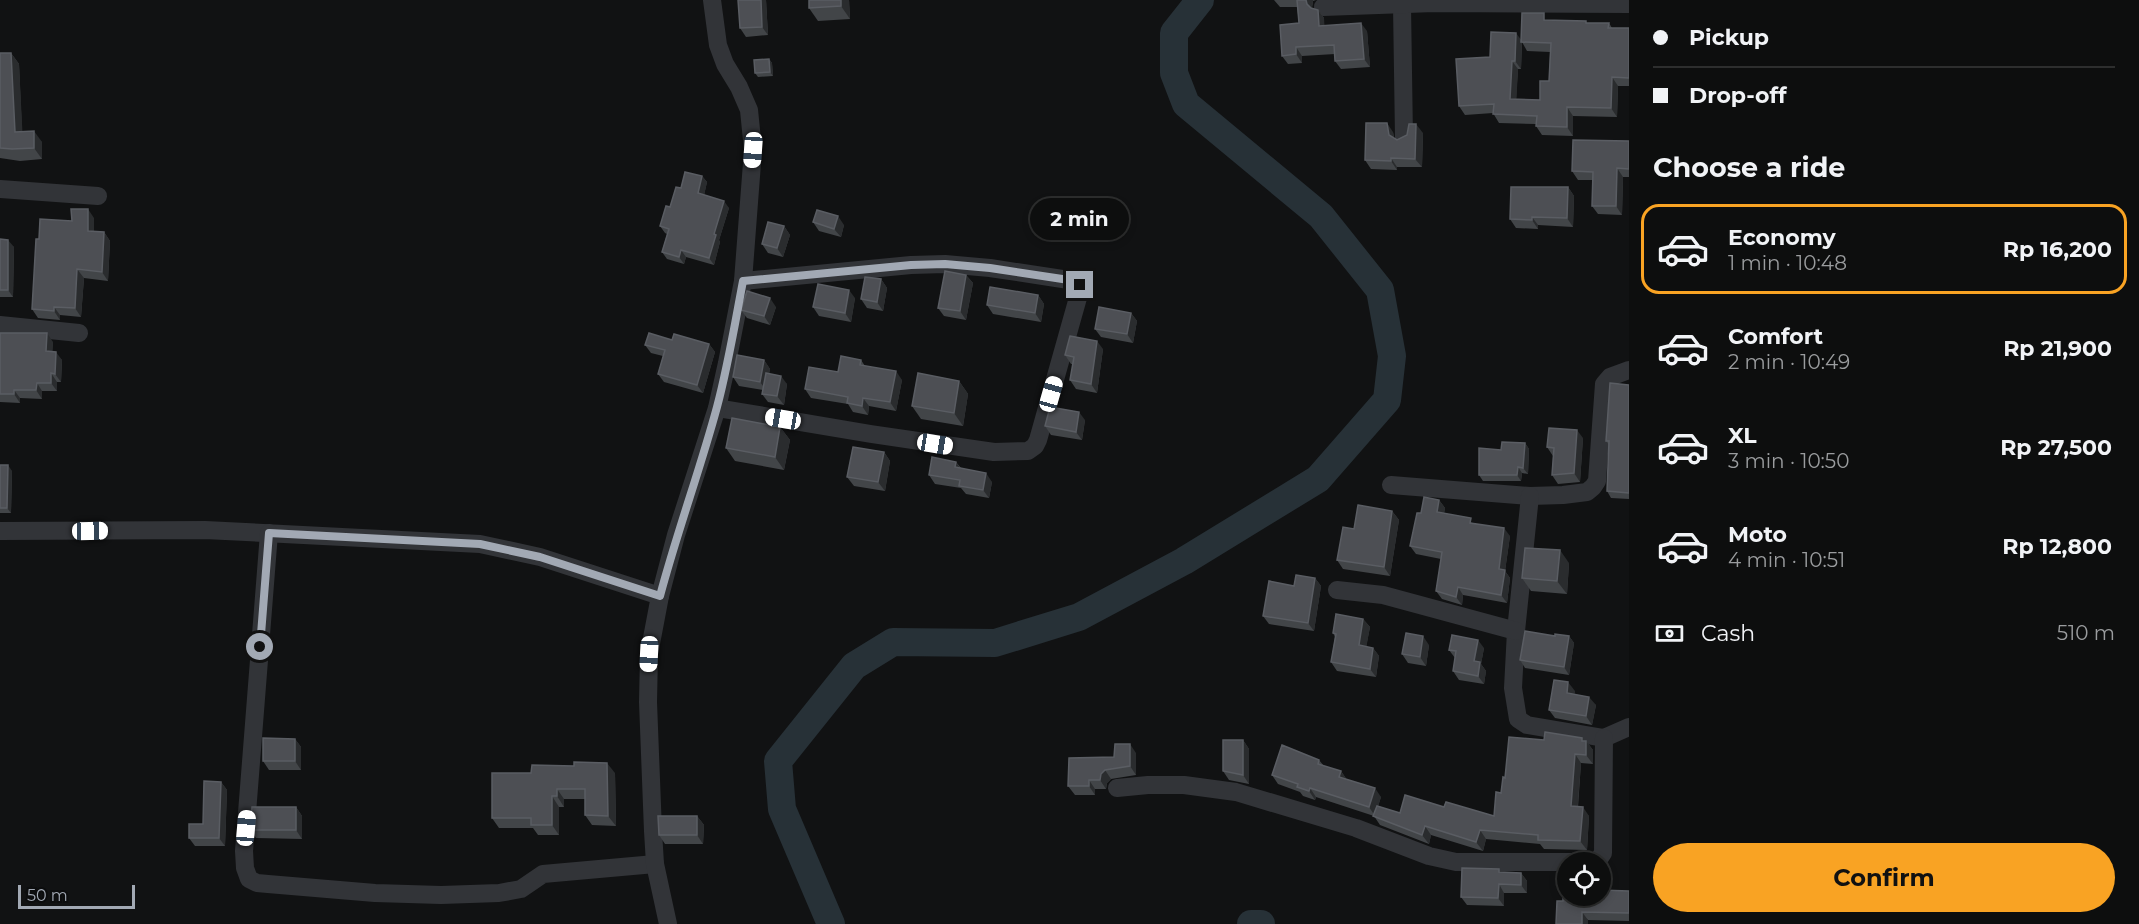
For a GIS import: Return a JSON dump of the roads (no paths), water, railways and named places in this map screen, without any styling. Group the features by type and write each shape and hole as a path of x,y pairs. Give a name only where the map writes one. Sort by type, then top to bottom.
{"street":[{"path":"668,924 655,864 650,775 649,654 660,596 676,535 717,408 728,363 743,281 753,150 752,128 743,96 725,64 718,45 712,0"},
{"path":"1323,7 1402,5 1434,1 1629,4"},
{"path":"1402,5 1404,138"},
{"path":"0,189 98,196"},
{"path":"717,408 978,450 994,452 1028,450 1034,447 1038,440 1081,289 1077,283 1069,280 945,264 911,265 743,281"},
{"path":"0,325 79,333"},
{"path":"1391,485 1530,496 1587,492 1597,481 1604,384 1610,377 1629,370"},
{"path":"1530,496 1516,631 1513,688 1518,719 1527,725 1604,738 1629,726"},
{"path":"0,531 205,530 480,544 540,557 660,596"},
{"path":"269,533 244,851 245,868 249,879 256,883 375,893 482,894 516,891 540,875 558,871 655,864"},
{"path":"1337,590 1383,595 1516,631"},
{"path":"1117,788 1184,785 1236,792 1356,828 1429,856 1456,862 1593,862 1603,854 1604,738"}],"waterway":[{"path":"831,924 782,809 778,761 854,666 893,642 995,643 1079,617 1184,561 1318,479 1387,400 1392,356 1380,290 1321,216 1186,104 1174,73 1174,33 1200,0"},
{"path":"1251,924 1261,924"}]}
